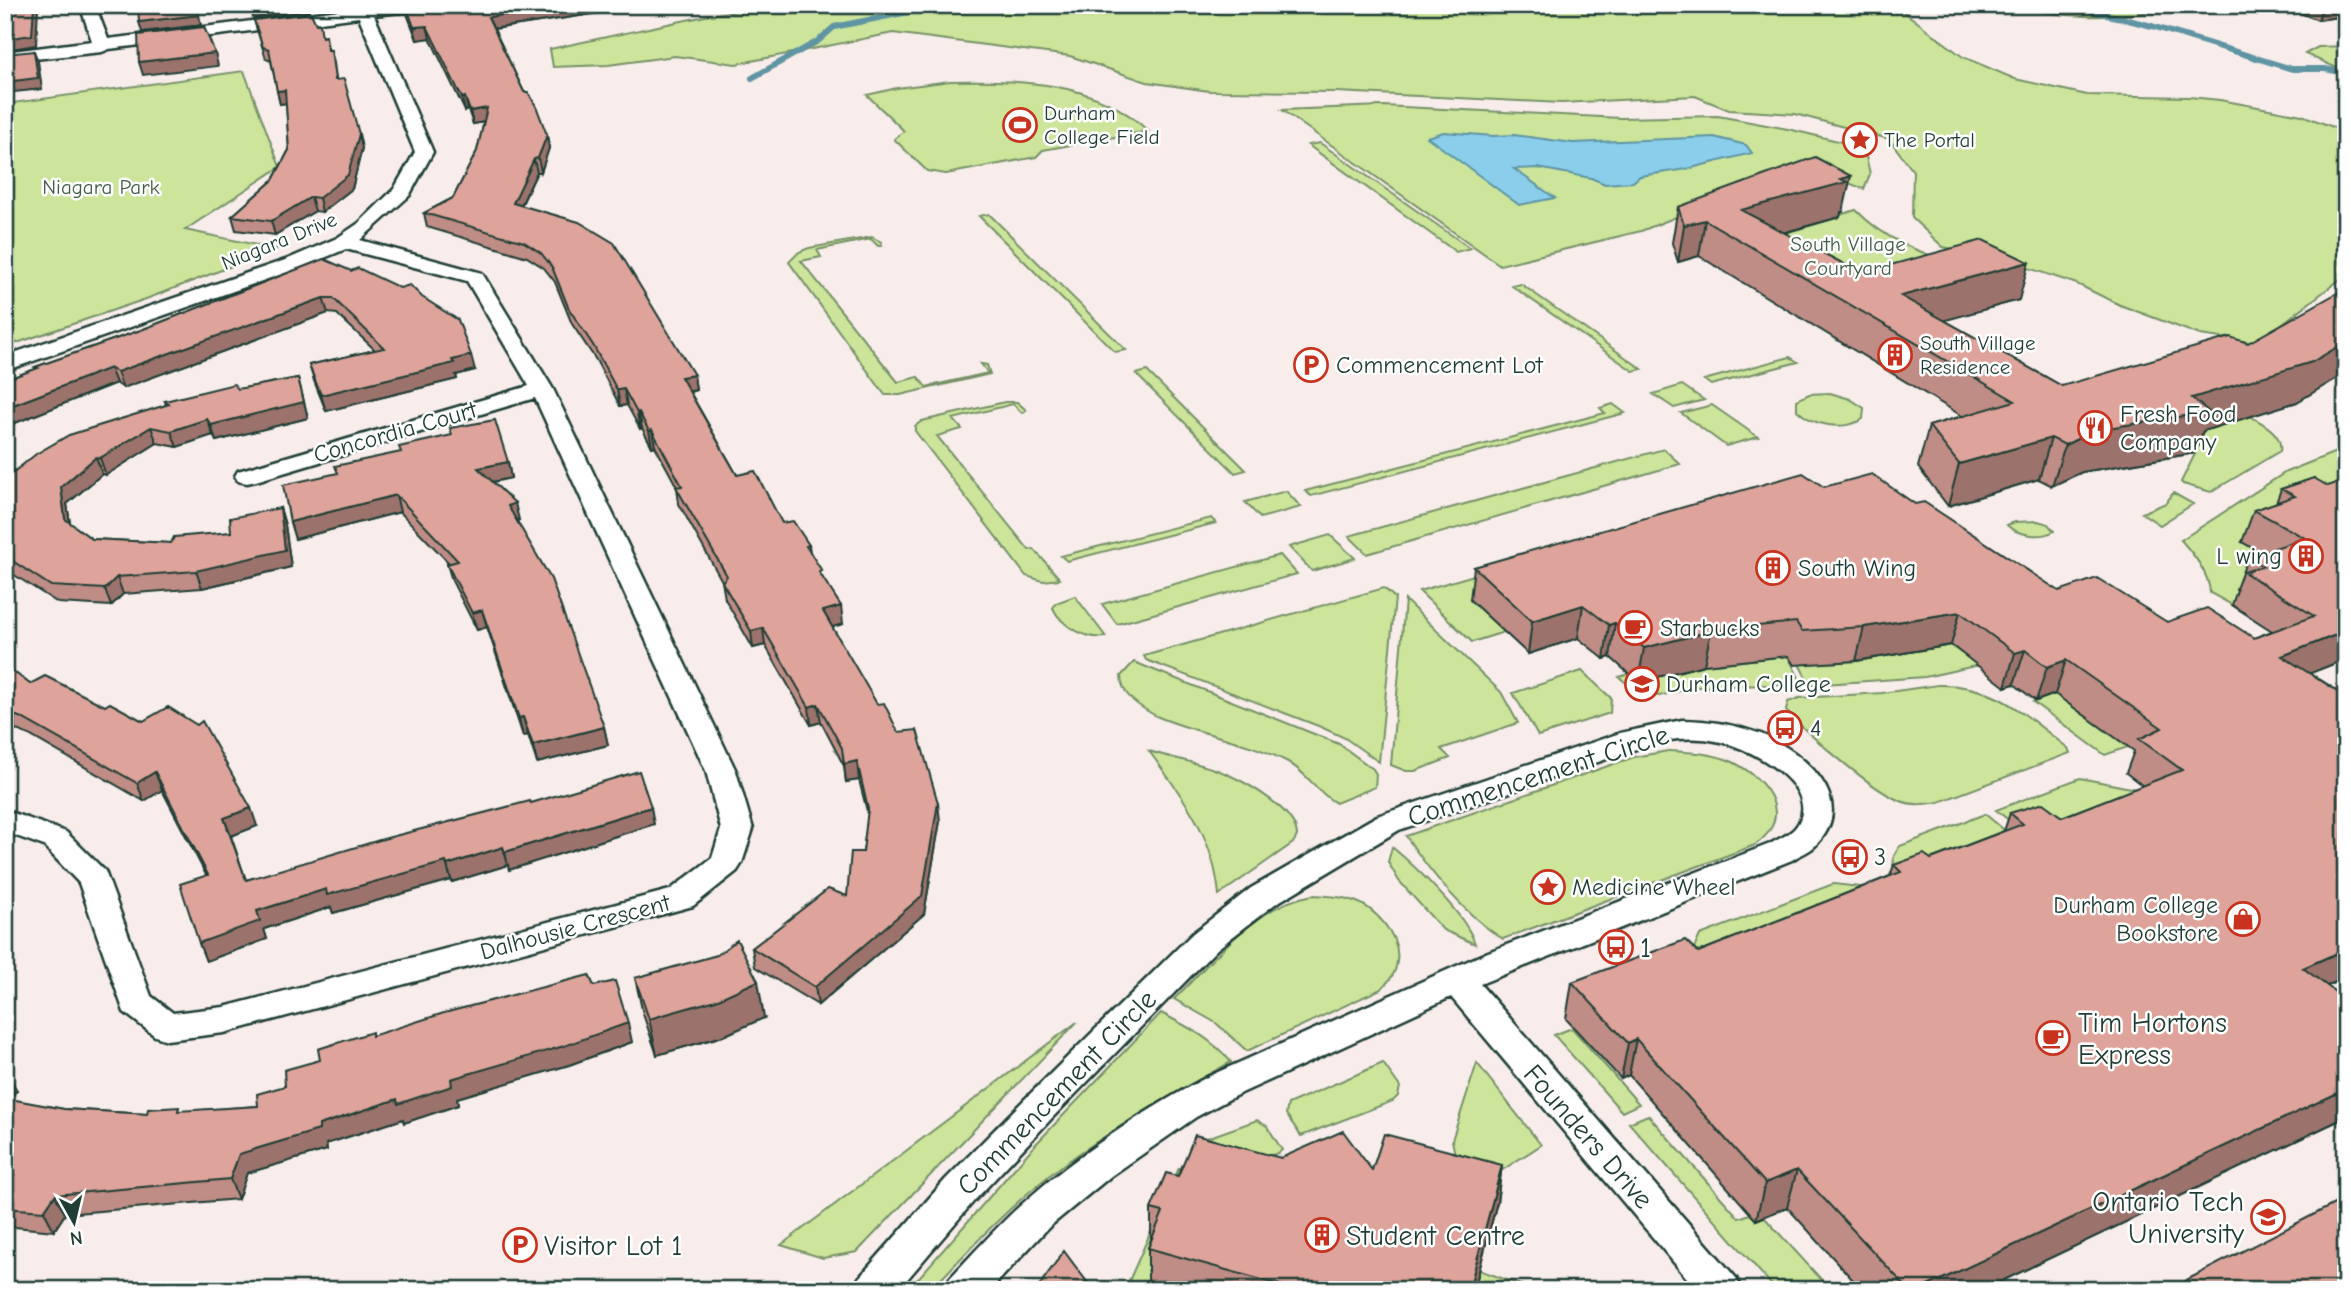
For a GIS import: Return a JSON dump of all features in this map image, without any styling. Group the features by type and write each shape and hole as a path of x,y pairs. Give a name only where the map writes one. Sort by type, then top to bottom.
{"street":[{"path":"80,5 89,8 102,47"},
{"path":"5,57 102,47 363,9 419,5"},
{"name":"Niagara Drive","path":"5,365 295,263 344,242 366,227 402,192 424,152 363,9"},
{"name":"Dalhousie Crescent","path":"5,820 55,839 94,879 136,1003 167,1027 224,1020 681,898 726,863 737,829 721,771 542,389 475,277 344,242"},
{"name":"Concordia Court","path":"247,476 542,389"},
{"name":"Commencement Circle","path":"873,1290 960,1189 1205,942 1263,896 1388,823 1659,731 1689,729 1748,740 1773,752 1798,771 1814,790 1819,810 1814,827 1803,839 1781,852 1500,961 1247,1073 1183,1107 1098,1166 1035,1216 964,1290"},
{"name":"Founders Drive","path":"1457,981 1722,1290"}],"green space":[{"path":"772,5 1895,5 1963,57 2015,79 2087,95 2220,100 2302,115 2346,132 2346,278 2343,277 2257,343 2200,335 2120,305 2077,284 1992,256 1943,247 1912,218 1913,171 1889,139 1795,114 1729,110 1695,96 1562,103 1337,92 1209,91 1147,82 1070,56 893,33 736,64 675,56 608,65 553,67 550,49 710,15"},
{"path":"2002,5 2155,5 2168,9 2125,15 2084,16"},
{"path":"2346,46 2346,72 2305,54 2318,47"},
{"name":"Niagara Park","path":"244,71 280,167 185,230 276,249 146,299 5,347 5,104"},
{"name":"Durham College Field","path":"950,81 1003,81 1055,86 1105,102 1127,114 1148,131 1043,150 1036,157 946,174 927,171 894,139 904,131 867,95"},
{"path":"1383,106 1621,118 1718,116 1842,142 1866,157 1870,174 1864,189 1833,177 1782,175 1641,231 1500,265 1282,110"},
{"path":"1320,143 1470,248 1456,252 1308,145"},
{"name":"South Village Courtyard","path":"1856,210 1878,229 1903,244 1957,264 1842,298 1748,243"},
{"path":"989,214 1126,350 1115,352 979,216"},
{"path":"872,237 881,242 882,246 878,246 871,239 817,250 821,257 801,261 898,382 918,377 926,387 988,373 981,364 987,365 990,374 900,395 885,395 789,262 799,252 809,248"},
{"path":"1521,284 1642,369 1633,371 1512,286"},
{"path":"1790,357 1798,362 1711,385 1704,380"},
{"path":"1147,371 1246,470 1235,473 1136,374"},
{"path":"1682,385 1704,400 1674,408 1653,394"},
{"path":"1830,393 1850,399 1864,408 1863,419 1846,425 1828,425 1811,420 1797,410 1797,400 1809,394"},
{"path":"1005,402 1017,402 1026,410 1022,413 1013,404 953,419 962,429 937,436 1029,550 1034,549 1060,579 1043,581 1026,576 915,431 915,426 922,421"},
{"path":"1613,404 1625,413 1311,496 1305,491 1605,413 1600,408"},
{"path":"1712,405 1758,437 1726,446 1681,413"},
{"path":"2250,416 2275,434 2280,451 2211,492 2181,482 2195,454 2178,439"},
{"path":"2346,448 2346,508 2242,542 2292,570 2237,589 2250,599 2232,605 2210,593 2204,571 2181,540 2286,472"},
{"path":"1664,449 1680,464 1367,554 1349,536"},
{"path":"1765,490 1471,600 1504,632 1472,642 1419,591"},
{"path":"1286,491 1301,507 1260,518 1245,502"},
{"path":"2173,493 2193,504 2160,525 2142,513 2166,503"},
{"path":"1211,518 1216,523 1067,561 1061,556"},
{"path":"2038,521 2048,524 2054,531 2043,535 2029,535 2007,525 2015,522"},
{"path":"1330,535 1355,558 1312,571 1289,547"},
{"path":"1280,555 1297,574 1117,624 1102,604"},
{"path":"1384,588 1395,598 1379,762 1345,738 1321,727 1146,660 1144,656"},
{"path":"1075,596 1106,637 1083,634 1068,626 1057,615 1053,608 1056,603"},
{"path":"1405,600 1501,692 1518,723 1441,749 1450,758 1415,771 1406,771 1391,765"},
{"path":"1951,645 1961,653 1993,662 1925,677 1810,685 1799,664 1856,661"},
{"path":"1788,656 1802,684 1695,687 1659,696 1637,692 1619,677 1629,674 1639,682 1704,665"},
{"path":"1134,662 1339,744 1373,769 1376,774 1375,787 1336,803 1323,794 1300,770 1286,761 1156,716 1138,705 1124,689 1121,676"},
{"path":"1582,671 1611,698 1610,713 1538,736 1513,693"},
{"path":"1938,685 1977,690 2009,704 2068,748 2070,753 1939,802 1910,804 1889,795 1858,774 1786,711 1788,702 1799,698 1882,693"},
{"path":"2055,694 2128,747 2105,755 2033,702"},
{"path":"1149,751 1218,770 1259,791 1289,817 1297,836 1293,843 1219,895 1216,873 1195,818"},
{"path":"1668,751 1725,759 1757,778 1772,799 1775,811 1767,834 1755,845 1503,939 1476,919 1450,892 1406,836 1634,757"},
{"path":"2080,778 2151,792 2049,852 1996,810"},
{"path":"1985,814 2019,842 1893,872 1894,855 1900,846"},
{"path":"1392,847 1451,906 1475,944 1443,930 1399,881 1388,862"},
{"path":"1833,884 1870,888 1689,960 1700,935"},
{"path":"1313,895 1360,903 1384,923 1395,942 1397,961 1394,973 1381,989 1247,1051 1216,1023 1174,999 1220,951 1254,922 1272,910"},
{"path":"1161,1013 1190,1028 1231,1062 1145,1111 1063,1165 1011,1209 931,1290 908,1290 1034,1146"},
{"path":"1077,1022 857,1252 823,1258 781,1245"},
{"path":"1572,1028 1639,1104 1622,1112 1554,1035"},
{"path":"1383,1063 1400,1087 1398,1096 1393,1101 1301,1136 1286,1114 1288,1104"},
{"path":"1477,1063 1541,1145 1501,1171 1455,1155 1452,1140"},
{"path":"1648,1115 1739,1218 1750,1214 1756,1220 1764,1217 1831,1290 1776,1290 1629,1123"},
{"path":"1257,1120 1267,1126 1282,1150 1275,1154 1257,1154 1207,1138"},
{"path":"1179,1168 1195,1172 1148,1285 1164,1290 1125,1290"},
{"path":"1479,1270 1535,1290 1474,1290"}],"water":[{"path":"1444,132 1514,135 1573,143 1714,137 1746,145 1752,153 1687,169 1640,176 1633,182 1605,184 1591,178 1538,168 1514,169 1555,198 1519,205 1427,137"}],"building":[{"path":"5,5 34,5 32,35 5,39"},
{"path":"138,5 195,5 199,15 139,22"},
{"path":"250,5 274,5 251,8"},
{"path":"406,5 569,5 488,17 524,92 528,92 536,106 547,135 538,158 534,159 513,203 579,222 614,243 694,375 681,377 737,475 755,471 782,523 793,521 809,545 806,546 822,571 819,572 841,606 823,611 877,704 884,703 898,732 917,730 938,803 922,896 815,987 752,948 828,889 847,896 851,852 863,852 868,809 857,761 844,764 842,748 818,704 809,707 763,628 751,631 722,582 727,576 676,487 682,486 652,430 649,431 624,389 617,390 593,345 569,309 552,267 541,253 524,242 424,213 453,198 477,151 487,108 470,111 427,26 414,27"},
{"path":"311,13 316,24 320,24 322,37 326,36 335,80 344,79 359,134 348,175 319,198 311,197 271,221 232,216 273,180 289,150 285,90 277,91 269,49 263,47 254,20"},
{"path":"204,27 215,53 139,62 138,35"},
{"path":"34,51 38,78 5,82 5,54"},
{"path":"1815,157 1851,176 1841,179 1847,182 1741,210 1861,273 1983,240 2029,262 1901,296 2062,386 2230,337 2248,343 2339,292 2346,295 2346,342 2312,362 2192,398 2209,412 2095,430 2065,445 2051,438 1959,464 1929,426 2015,401 1705,220 1684,225 1678,207"},
{"path":"324,259 351,271 358,268 400,288 410,285 422,297 458,320 471,355 452,360 454,363 321,395 309,365 384,348 333,298 323,298 117,372 110,368 5,408 5,380"},
{"path":"298,378 304,402 211,425 207,419 171,431 151,427 100,458 96,457 61,487 65,519 92,539 171,543 174,537 231,532 230,518 280,508 285,550 196,571 117,577 105,589 51,586 5,556 5,479 36,454 69,435 169,404 165,401 234,384 238,389"},
{"path":"495,420 508,462 478,468 515,503 508,506 551,579 604,727 533,745 523,717 519,718 482,610 472,613 447,564 458,561 396,495 290,522 283,485 338,473 335,466 401,452 399,447 452,435 450,428"},
{"path":"1803,473 1824,487 1872,474 1915,504 1924,502 2059,591 2097,578 2167,622 2207,608 2254,638 2314,616 2244,572 2263,566 2248,557 2305,538 2254,510 2295,496 2281,489 2314,478 2328,486 2346,480 2346,631 2282,656 2346,694 2346,949 2303,968 2346,1000 2346,1089 1919,1290 1909,1290 1797,1170 1765,1183 1636,1039 1628,1043 1572,982 1685,940 1698,952 1901,872 1894,865 1924,854 1931,859 2023,824 2010,813 2043,803 2062,817 2182,770 2139,739 2162,728 2066,660 2047,667 2025,650 2015,653 1960,612 1864,627 1802,631 1796,622 1711,631 1644,648 1615,623 1609,625 1583,605 1532,621 1474,567"},
{"path":"5,666 30,684 45,676 105,706 110,703 143,721 168,707 197,725 202,721 251,808 224,818 246,880 383,839 530,801 531,803 639,771 651,807 505,852 503,847 447,865 446,862 327,895 326,889 257,911 260,921 199,943 180,884 208,875 155,772 137,783 22,718 5,712"},
{"path":"737,940 758,981 716,1000 649,1019 635,978 717,955"},
{"path":"589,975 594,986 615,981 628,1023 564,1046 451,1079 452,1086 398,1104 397,1099 319,1125 319,1130 239,1154 230,1179 55,1195 44,1211 5,1208 5,1189 14,1176 5,1175 5,1098 64,1109 147,1114 148,1109 179,1107 178,1111 258,1106 257,1094 285,1086 284,1070 320,1060 318,1049 372,1032 372,1036 444,1013"},
{"name":"Student Centre","path":"1343,1131 1372,1170 1384,1134 1502,1165 1469,1290 1286,1290 1287,1287 1148,1248 1163,1212 1151,1209 1166,1173 1178,1176 1195,1135 1281,1158"},
{"path":"2346,1198 2346,1290 2167,1290"},
{"path":"1064,1251 1093,1290 1036,1290"}],"waterway":[{"path":"752,78 818,41 834,27 943,5"},
{"path":"2069,5 2152,26 2292,69 2325,69 2346,73"}],"place":[{"name":"Durham College Field","path":"1020,125"},
{"name":"The Portal","path":"1860,140"},
{"name":"South Village Residence","path":"1895,355"},
{"name":"Commencement Lot","path":"1311,365"},
{"name":"Fresh Food Company","path":"2095,428"},
{"name":"L wing","path":"2306,556"},
{"name":"South Wing","path":"1773,568"},
{"name":"Starbucks","path":"1635,628"},
{"name":"Durham College","path":"1642,684"},
{"name":"4","path":"1785,728"},
{"name":"3","path":"1850,857"},
{"name":"Medicine Wheel","path":"1548,887"},
{"name":"Durham College Bookstore","path":"2243,919"},
{"name":"1","path":"1616,947"},
{"name":"Tim Hortons Express","path":"2053,1038"},
{"name":"Ontario Tech University","path":"2268,1217"},
{"name":"Student Centre","path":"1322,1235"},
{"name":"Visitor Lot 1","path":"520,1245"}]}
